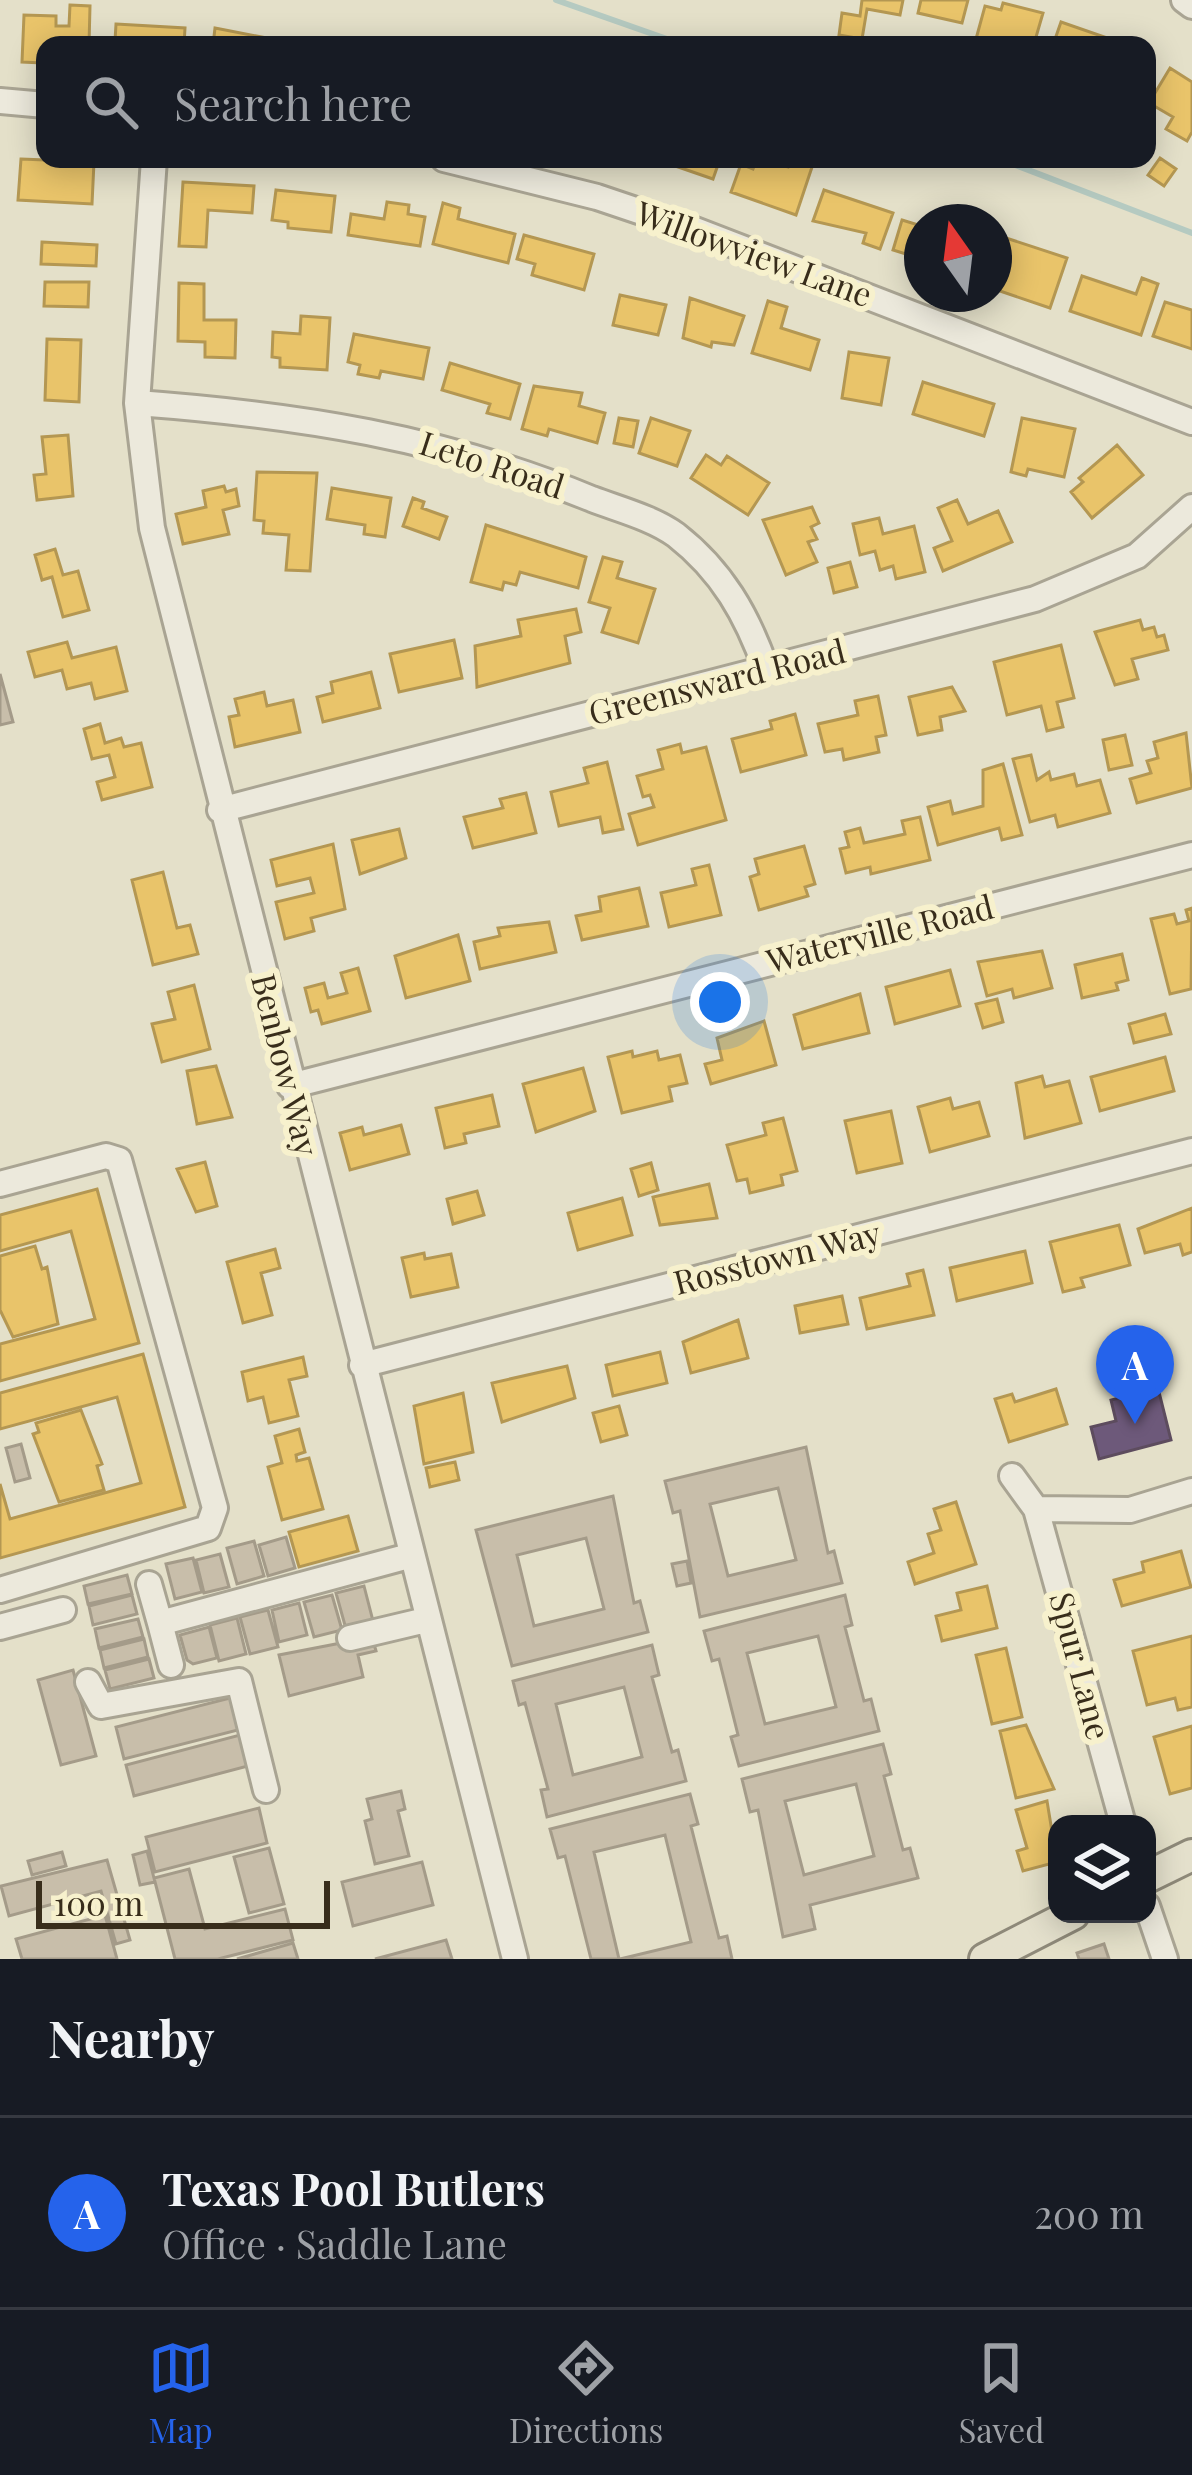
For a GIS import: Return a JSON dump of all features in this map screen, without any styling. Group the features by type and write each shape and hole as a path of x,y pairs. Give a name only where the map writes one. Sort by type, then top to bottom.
{"main road":[{"path":"1156,1872 1192,1855"},
{"path":"995,1957 1057,1923"}],"street":[{"path":"1184,0 1192,6"},
{"path":"0,101 36,105"},
{"name":"Benbow Way","path":"153,168 137,403 152,528 514,1959"},
{"name":"Willowview Lane","path":"480,168 577,192 695,230 1192,422"},
{"name":"Leto Road","path":"137,403 262,412 405,436 543,478 671,531 735,596 766,669"},
{"name":"Greensward Road","path":"220,810 1084,583 1136,556 1192,507"},
{"name":"Waterville Road","path":"290,1086 1192,855"},
{"name":"Rosstown Way","path":"362,1365 1192,1151"},
{"path":"0,1184 106,1156 119,1160 215,1508 208,1528 0,1590"},
{"path":"1012,1476 1036,1509 1130,1510 1192,1491"},
{"name":"Spur Lane","path":"1036,1509 1121,1815"},
{"path":"160,1623 410,1556"},
{"path":"149,1584 171,1665"},
{"path":"0,1627 63,1610"},
{"path":"350,1639 426,1619"},
{"path":"88,1682 101,1706 238,1681 266,1790"},
{"path":"1153,1923 1165,1959"}],"building: Homes":[{"path":"862,0 903,0 900,15 867,9 862,36 839,35 842,13 860,16"},
{"path":"921,0 968,0 962,23 918,13"},
{"path":"1003,3 1043,13 1036,36 977,36 985,6 1001,10"},
{"path":"70,5 90,6 89,36 36,36 36,63 22,62 24,15 56,16 56,26 69,26"},
{"path":"1061,22 1102,36 1056,36"},
{"path":"116,24 185,28 185,36 115,36"},
{"path":"215,28 256,36 214,36"},
{"path":"1170,68 1192,82 1192,132 1187,141 1166,129 1173,117 1156,107 1156,91"},
{"path":"1160,158 1176,169 1164,186 1148,175"},
{"path":"21,159 36,160 36,168 94,168 92,204 18,200"},
{"path":"681,168 717,168 713,179"},
{"path":"740,168 812,168 796,215 731,192"},
{"path":"183,182 254,186 252,213 208,210 206,247 179,246"},
{"path":"276,190 335,196 331,232 288,228 288,222 272,220"},
{"path":"824,190 893,213 880,249 863,243 866,233 813,221"},
{"path":"387,202 409,205 408,214 425,217 420,246 348,235 351,214 384,219"},
{"path":"443,203 460,208 458,219 515,234 508,263 433,244"},
{"path":"902,220 904,221 904,253 893,250"},
{"path":"524,235 594,254 584,290 532,275 535,264 517,259"},
{"path":"1012,240 1067,258 1050,308 1012,295"},
{"path":"42,242 97,245 96,266 41,264"},
{"path":"1082,276 1136,294 1142,278 1158,284 1141,335 1070,311"},
{"path":"45,282 89,282 88,307 44,306"},
{"path":"179,283 204,284 204,320 236,320 235,358 205,357 205,342 178,341"},
{"path":"620,295 666,305 658,335 613,325"},
{"path":"690,298 744,316 734,345 712,342 711,347 683,338"},
{"path":"768,301 787,307 781,328 819,340 810,370 752,353"},
{"path":"1165,302 1192,310 1192,349 1153,336"},
{"path":"301,316 330,318 327,370 280,367 280,358 272,357 273,332 300,334"},
{"path":"354,334 429,348 423,379 381,371 379,378 358,374 360,365 348,362"},
{"path":"47,339 81,340 79,402 45,400"},
{"path":"849,352 889,358 881,405 842,398"},
{"path":"450,363 520,384 510,419 487,413 490,404 442,390"},
{"path":"923,382 994,404 984,436 913,414"},
{"path":"534,386 582,393 579,406 605,413 597,443 549,429 547,436 522,429"},
{"path":"619,418 638,421 633,447 614,443"},
{"path":"651,418 690,431 677,466 639,453"},
{"path":"1022,418 1075,429 1064,477 1028,469 1026,476 1011,472"},
{"path":"68,435 73,496 37,500 34,475 46,474 42,437"},
{"path":"1117,445 1143,475 1092,518 1071,492 1083,482 1079,478"},
{"path":"706,455 721,465 727,456 769,483 748,515 691,478"},
{"path":"257,472 317,473 310,571 286,570 289,535 263,533 264,521 254,520"},
{"path":"224,486 226,492 236,489 239,506 223,510 229,534 183,544 176,514 206,507 203,491"},
{"path":"332,488 391,498 385,537 364,534 365,525 327,519"},
{"path":"413,498 424,502 422,508 447,517 439,539 403,526"},
{"path":"957,500 968,524 998,511 1012,542 943,571 934,548 952,541 938,508"},
{"path":"812,507 819,523 811,527 817,539 808,542 817,562 786,575 763,520"},
{"path":"879,518 883,534 914,526 925,572 896,579 893,566 880,570 875,551 860,555 853,524"},
{"path":"486,525 586,557 578,588 520,572 516,585 504,582 502,590 471,582"},
{"path":"55,549 63,575 78,571 89,610 63,617 52,577 42,580 35,555"},
{"path":"603,557 622,562 617,578 655,589 638,643 602,632 610,608 589,602"},
{"path":"850,562 857,587 834,593 828,568"},
{"path":"576,609 581,632 565,636 570,663 477,687 475,646 521,636 518,620"},
{"path":"1140,620 1143,630 1154,627 1157,637 1164,635 1168,650 1132,659 1138,679 1115,685 1095,632"},
{"path":"454,640 462,678 399,692 390,654"},
{"path":"67,642 72,658 116,647 127,691 95,699 91,683 67,689 62,670 35,677 28,652"},
{"path":"1061,645 1074,698 1057,702 1063,727 1047,731 1041,706 1007,715 994,662"},
{"path":"371,672 380,708 323,722 317,697 333,693 331,682"},
{"path":"952,687 965,711 940,717 942,730 918,735 909,697"},
{"path":"264,692 267,706 293,700 300,732 235,747 229,717 239,715 235,699"},
{"path":"878,696 886,735 876,737 879,752 844,760 842,749 825,752 818,724 858,715 855,701"},
{"path":"795,714 806,755 741,772 732,739 772,729 770,721"},
{"path":"100,724 105,743 121,738 124,747 141,743 152,787 102,800 97,782 115,777 109,755 92,759 84,729"},
{"path":"1186,733 1192,788 1137,803 1130,779 1151,773 1147,761 1158,758 1154,742"},
{"path":"1125,735 1132,765 1109,770 1103,740"},
{"path":"680,744 682,753 706,747 726,820 638,845 629,814 654,807 650,795 643,797 637,776 663,769 658,750"},
{"path":"1031,755 1037,780 1049,772 1051,780 1074,774 1077,786 1100,780 1110,813 1058,827 1055,815 1030,822 1013,759"},
{"path":"607,762 623,829 603,833 600,817 559,826 551,792 588,783 584,768"},
{"path":"1003,764 1022,835 1002,840 999,828 938,845 928,807 950,801 953,814 983,806 983,770"},
{"path":"526,793 536,833 473,848 464,817 503,808 500,799"},
{"path":"920,817 930,860 871,874 870,867 846,873 840,849 849,847 845,832 860,828 864,843 905,834 902,821"},
{"path":"399,829 406,858 360,874 352,840"},
{"path":"333,844 345,909 311,918 314,931 285,939 276,902 314,893 310,878 277,886 271,860"},
{"path":"804,846 815,884 805,887 808,896 759,910 750,877 759,874 755,859"},
{"path":"709,865 721,915 669,927 661,893 696,885 692,869"},
{"path":"163,872 177,928 190,925 198,954 153,965 132,880"},
{"path":"639,888 648,926 582,940 576,916 601,911 599,897"},
{"path":"1192,908 1191,989 1170,994 1151,919 1174,914 1177,924 1189,921 1186,910"},
{"path":"549,922 556,952 480,969 474,942 500,936 498,928"},
{"path":"458,935 470,981 406,998 395,956"},
{"path":"1042,951 1052,988 1014,998 1012,989 987,996 978,962"},
{"path":"1122,954 1128,980 1116,983 1118,990 1082,998 1075,965"},
{"path":"358,968 370,1011 322,1024 318,1010 311,1012 305,988 324,983 328,998 347,993 341,973"},
{"path":"950,970 960,1006 895,1024 886,987"},
{"path":"194,985 210,1049 162,1062 152,1024 175,1019 168,992"},
{"path":"860,994 869,1033 803,1049 794,1015"},
{"path":"997,999 1003,1022 983,1028 976,1004"},
{"path":"1165,1014 1171,1034 1134,1043 1129,1024"},
{"path":"764,1021 776,1065 711,1084 705,1064 722,1060 717,1038"},
{"path":"632,1051 633,1057 657,1051 659,1060 680,1055 687,1083 669,1087 672,1101 622,1113 608,1057"},
{"path":"1165,1057 1174,1091 1100,1111 1091,1077"},
{"path":"216,1066 232,1117 197,1124 187,1071"},
{"path":"583,1068 595,1111 536,1132 523,1084"},
{"path":"1042,1076 1045,1087 1069,1081 1081,1123 1025,1138 1016,1083"},
{"path":"492,1095 499,1126 464,1134 466,1143 445,1148 436,1108"},
{"path":"950,1098 953,1109 979,1102 989,1136 930,1152 918,1107"},
{"path":"891,1111 902,1163 857,1173 845,1121"},
{"path":"783,1118 797,1171 781,1175 783,1185 750,1193 747,1179 737,1181 727,1145 766,1135 763,1123"},
{"path":"401,1125 409,1154 350,1170 340,1133 362,1127 364,1135"},
{"path":"205,1162 217,1206 196,1212 177,1169"},
{"path":"651,1163 658,1190 639,1196 631,1169"},
{"path":"709,1184 717,1218 660,1225 653,1197"},
{"path":"97,1189 139,1343 0,1381 0,1344 95,1319 71,1231 0,1251 0,1215"},
{"path":"477,1191 484,1215 453,1224 447,1199"},
{"path":"622,1198 632,1235 578,1250 568,1213"},
{"path":"1192,1208 1192,1252 1183,1255 1180,1244 1145,1253 1138,1229"},
{"path":"1119,1225 1130,1265 1081,1278 1084,1287 1063,1292 1050,1242"},
{"path":"35,1246 42,1269 47,1267 58,1324 13,1337 0,1310 0,1256"},
{"path":"275,1249 280,1268 261,1273 272,1315 243,1323 227,1262"},
{"path":"1025,1251 1032,1283 957,1301 950,1268"},
{"path":"424,1253 425,1259 451,1254 458,1287 411,1297 402,1258"},
{"path":"923,1270 934,1315 867,1329 860,1298 910,1286 907,1274"},
{"path":"842,1296 848,1324 800,1333 795,1306"},
{"path":"738,1320 748,1358 691,1373 683,1342"},
{"path":"660,1352 667,1383 613,1396 606,1365"},
{"path":"143,1354 185,1507 0,1558 0,1484 10,1519 141,1483 117,1397 0,1429 0,1393"},
{"path":"303,1357 307,1376 289,1380 298,1416 269,1423 263,1397 248,1401 242,1372"},
{"path":"567,1366 575,1398 502,1422 492,1383"},
{"path":"1056,1389 1067,1424 1009,1442 995,1399 1012,1394 1015,1402"},
{"path":"463,1393 473,1452 424,1464 414,1406"},
{"path":"619,1406 627,1435 601,1442 593,1413"},
{"path":"81,1410 102,1464 97,1466 104,1490 59,1502 33,1434 39,1432 36,1423"},
{"path":"299,1429 305,1452 296,1455 297,1461 309,1458 323,1509 282,1520 268,1467 282,1463 275,1436"},
{"path":"455,1462 459,1480 430,1487 426,1468"},
{"path":"956,1502 976,1564 915,1584 908,1562 934,1553 928,1534 941,1530 934,1509"},
{"path":"348,1516 358,1551 299,1567 289,1532"},
{"path":"1181,1551 1191,1587 1122,1606 1114,1580 1144,1572 1142,1562"},
{"path":"987,1586 997,1628 942,1641 936,1616 961,1610 957,1593"},
{"path":"1192,1636 1192,1707 1178,1710 1175,1698 1147,1705 1133,1651"},
{"path":"1006,1648 1022,1717 992,1724 976,1655"},
{"path":"1026,1725 1054,1789 1016,1798 1000,1731"},
{"path":"1192,1726 1192,1788 1170,1794 1154,1737"},
{"path":"1047,1801 1048,1864 1023,1871 1017,1851 1027,1848 1016,1810"}],"building: Offices":[{"path":"1158,1388 1171,1440 1099,1459 1091,1427 1116,1421 1111,1400"}],"building: Other":[{"path":"0,674 13,722 0,725"},
{"path":"21,1444 30,1478 15,1482 6,1448"},
{"path":"806,1447 828,1553 834,1551 842,1583 700,1617 680,1511 673,1513 665,1481","holes":["778,1488 796,1560 728,1576 710,1504"]},
{"path":"613,1496 634,1603 640,1601 648,1632 512,1666 476,1530","holes":["586,1538 604,1609 534,1626 517,1555"]},
{"path":"286,1537 295,1568 268,1576 259,1545"},
{"path":"254,1541 264,1576 237,1584 227,1548"},
{"path":"220,1554 229,1587 204,1593 196,1560"},
{"path":"193,1558 202,1592 175,1599 166,1564"},
{"path":"687,1561 691,1583 677,1586 672,1564"},
{"path":"127,1575 132,1594 88,1604 84,1586"},
{"path":"364,1586 373,1621 346,1629 336,1593"},
{"path":"132,1595 137,1614 93,1625 89,1606"},
{"path":"332,1595 342,1630 314,1637 304,1602"},
{"path":"845,1595 852,1625 845,1627 864,1701 871,1699 879,1731 739,1766 731,1737 738,1735 719,1659 712,1661 704,1631","holes":["818,1636 836,1707 765,1724 747,1653"]},
{"path":"299,1603 307,1635 279,1642 272,1610"},
{"path":"268,1610 278,1647 250,1654 240,1617"},
{"path":"237,1618 246,1654 219,1661 210,1625"},
{"path":"138,1619 143,1637 99,1648 95,1629"},
{"path":"209,1627 217,1658 193,1664 187,1660 180,1635"},
{"path":"372,1637 376,1651 358,1655 363,1677 289,1696 279,1655"},
{"path":"144,1639 148,1657 104,1668 100,1650"},
{"path":"652,1645 659,1675 652,1677 672,1752 678,1750 686,1781 547,1817 541,1790 548,1789 525,1703 519,1705 513,1681","holes":["624,1687 642,1757 573,1775 556,1704"]},
{"path":"149,1659 154,1678 110,1689 105,1670"},
{"path":"73,1670 96,1756 61,1765 38,1680"},
{"path":"230,1698 238,1730 124,1759 116,1727"},
{"path":"240,1735 248,1766 134,1796 126,1765"},
{"path":"883,1744 891,1774 884,1776 903,1850 910,1848 918,1878 810,1905 815,1929 783,1937 758,1810 750,1812 742,1779","holes":["856,1784 874,1856 804,1875 785,1801"]},
{"path":"401,1791 405,1809 398,1811 409,1856 375,1864 365,1821 372,1819 367,1799"},
{"path":"690,1794 698,1824 691,1826 719,1938 727,1936 732,1959 620,1959 691,1942 665,1835 594,1852 619,1959 591,1959 565,1856 558,1858 550,1829"},
{"path":"259,1808 267,1843 155,1872 146,1837"},
{"path":"269,1848 284,1904 249,1913 234,1857"},
{"path":"147,1851 155,1882 140,1885 133,1855"},
{"path":"62,1852 66,1866 32,1875 28,1861"},
{"path":"107,1860 130,1940 116,1944 101,1891 9,1916 1,1886"},
{"path":"422,1862 433,1905 353,1926 342,1882"},
{"path":"189,1869 205,1929 285,1909 293,1940 218,1959 175,1959 154,1878"},
{"path":"105,1915 117,1959 22,1959 16,1939"},
{"path":"446,1940 452,1959 375,1959"},
{"path":"293,1943 298,1959 237,1959"},
{"path":"1104,1944 1109,1959 1079,1959 1077,1953"}],"waterway":[{"path":"556,0 658,36"},
{"path":"1023,168 1192,233"}],"place":[{"name":"Texas Pool Butlers","path":"1135,1424"}]}
